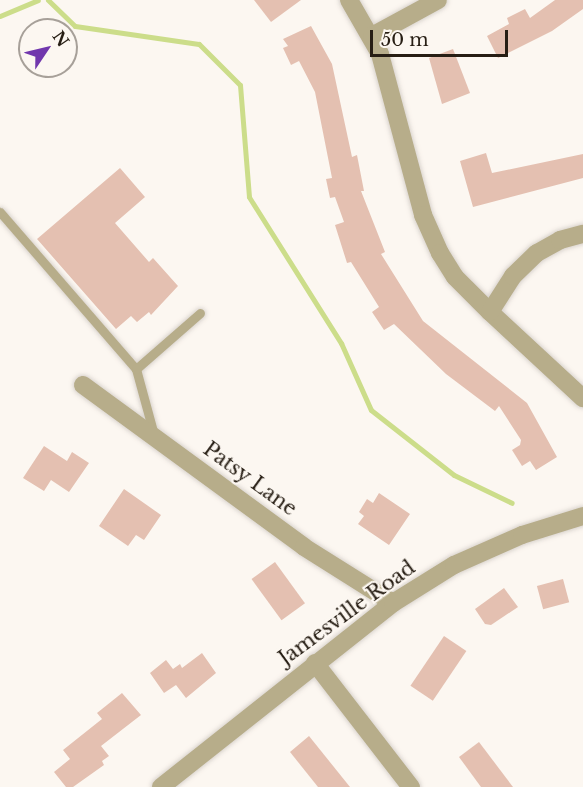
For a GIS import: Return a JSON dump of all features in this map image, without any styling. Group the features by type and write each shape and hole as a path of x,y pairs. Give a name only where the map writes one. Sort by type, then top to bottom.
{"street":[{"path":"349,0 372,36 423,215 440,253 455,277 583,398"},
{"path":"372,36 438,0"},
{"path":"490,312 513,276 537,253 560,240 583,234"},
{"name":"Patsy Lane","path":"83,385 321,558 393,603"},
{"name":"Jamesville Road","path":"161,787 393,603 454,565 522,535 583,516"},
{"path":"315,663 411,787"}],"lane":[{"path":"0,212 136,369 154,437"},
{"path":"136,369 200,313"}],"building":[{"path":"254,0 301,0 271,22"},
{"path":"555,0 583,0 583,9 552,31 498,58 487,36 509,24 507,18 525,9 530,18"},
{"path":"311,26 332,64 352,157 357,155 364,191 361,191 385,252 381,254 423,321 527,403 557,457 536,470 530,461 522,466 512,450 520,445 521,440 499,406 495,411 446,374 394,324 384,330 372,312 379,307 351,262 347,263 335,225 344,222 335,197 330,198 326,179 332,178 315,92 299,61 291,65 283,48 288,46 283,39"},
{"path":"453,49 470,93 442,104 429,58"},
{"path":"486,153 492,173 583,154 583,178 473,207 460,161"},
{"path":"120,168 145,197 115,223 149,262 153,258 178,286 151,315 149,312 137,322 131,316 116,329 37,239"},
{"path":"44,446 67,461 72,452 89,463 69,492 51,480 44,491 23,478"},
{"path":"124,489 161,515 144,540 136,535 128,546 99,526"},
{"path":"379,493 410,514 389,545 358,524 364,516 359,512 367,499 373,503"},
{"path":"275,562 305,603 282,620 252,579"},
{"path":"563,579 569,602 543,609 537,586"},
{"path":"504,588 518,607 491,625 485,624 475,609"},
{"path":"444,636 466,651 433,701 410,686"},
{"path":"202,653 216,673 186,698 176,685 164,693 150,673 166,660 173,669 180,664 182,668"},
{"path":"122,693 141,715 101,746 109,756 102,761 104,765 73,787 66,787 54,772 70,759 63,750 102,719 97,713"},
{"path":"309,736 350,787 318,787 290,752"},
{"path":"479,742 513,787 481,787 459,757"}],"waterway":[{"path":"0,16 38,0"},
{"path":"48,0 75,26 199,44 240,85 249,197 341,343 371,410 454,475 512,503"}]}
